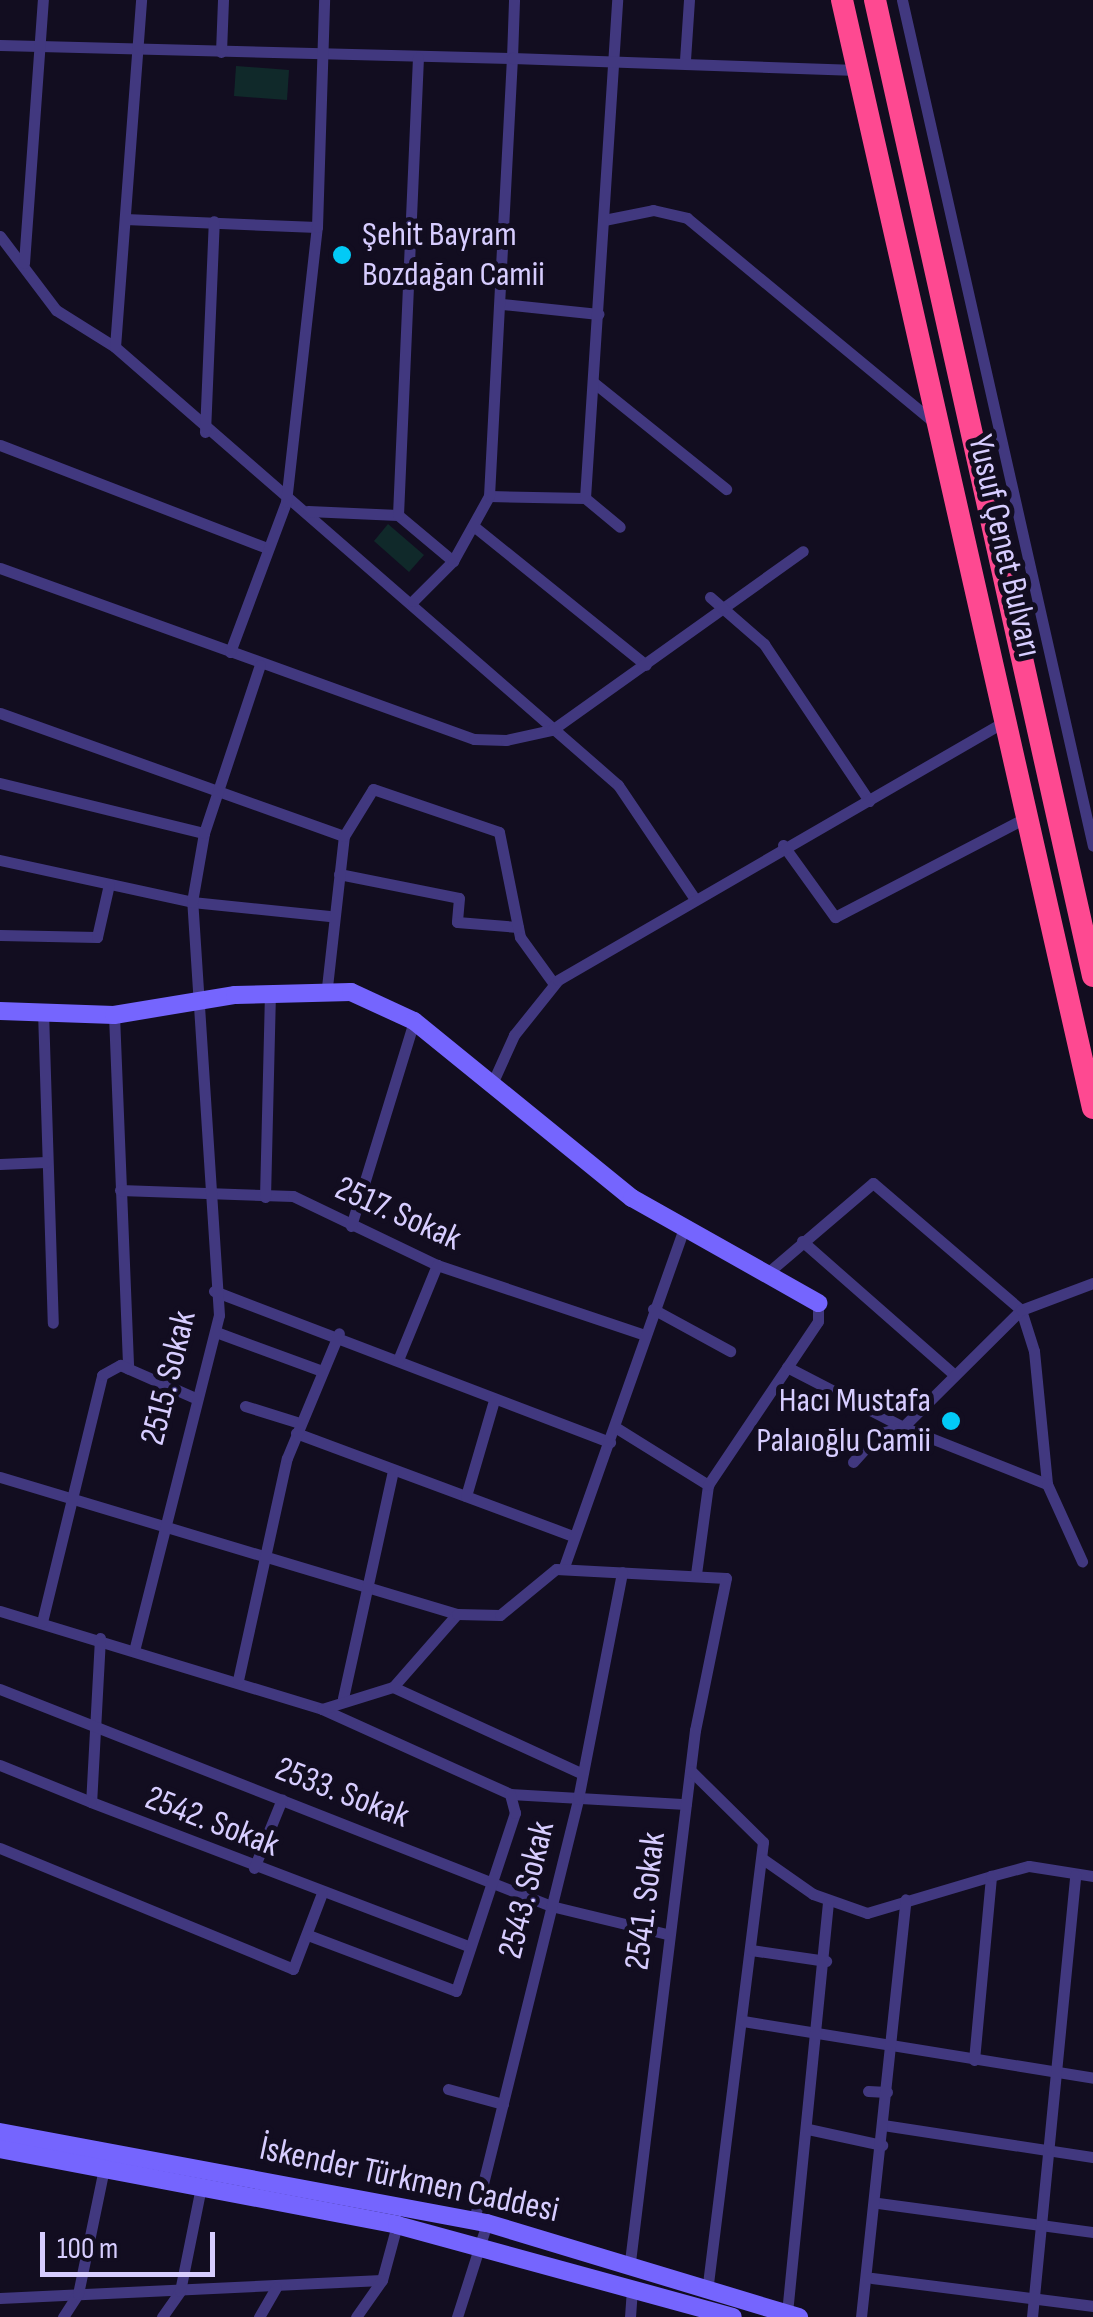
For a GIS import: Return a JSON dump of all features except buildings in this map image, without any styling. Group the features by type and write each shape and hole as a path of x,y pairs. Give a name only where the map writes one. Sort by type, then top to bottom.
{"highway":[{"name":"Yusuf Çenet Bulvarı","path":"842,0 1093,1108"},
{"name":"Yusuf Çenet Bulvarı","path":"876,0 1093,976"}],"main road":[{"path":"0,1011 114,1015 193,1000 327,987 414,1021 632,1198 771,1270 818,1302"},
{"name":"İskender Türkmen Caddesi","path":"0,2132 399,2216 482,2245 633,2283 727,2316"},
{"name":"İskender Türkmen Caddesi","path":"0,2150 200,2187 399,2216 481,2222 708,2285 793,2315"}],"street":[{"path":"24,263 43,0"},
{"path":"115,348 140,0"},
{"path":"221,52 223,0"},
{"path":"230,652 286,502 317,227 324,0"},
{"path":"413,601 453,561 476,528 489,496 502,304 514,0"},
{"path":"585,498 617,0"},
{"path":"685,60 688,0"},
{"path":"902,0 1093,846"},
{"path":"0,45 136,53 685,60 857,70"},
{"path":"398,515 418,57"},
{"path":"604,220 653,210 687,218 942,429"},
{"path":"125,219 317,227"},
{"path":"205,432 214,221"},
{"path":"0,236 56,310 115,348 286,502 308,512 413,601 640,810 695,899"},
{"path":"502,304 598,314"},
{"path":"593,382 726,489"},
{"path":"0,445 267,548"},
{"path":"489,496 585,498 620,528"},
{"path":"308,512 398,515 453,561"},
{"path":"476,528 646,666"},
{"path":"0,568 260,665 474,739 552,730 804,552"},
{"path":"710,597 764,644 869,801"},
{"name":"2515. Sokak","path":"136,1647 193,1398 216,1332 193,1000 192,902 204,833 223,789 260,665"},
{"path":"0,713 223,789 344,836"},
{"path":"491,1086 514,1035 554,984 783,844 869,801 1008,720"},
{"path":"0,783 204,833"},
{"path":"327,987 329,916 344,836 373,789 500,832 518,927 554,984"},
{"path":"783,844 835,918 1029,816"},
{"path":"0,860 192,902 329,916"},
{"path":"339,874 459,898 457,922 518,927"},
{"path":"0,935 97,936 109,884"},
{"path":"265,1196 270,992"},
{"path":"43,1012 52,1324"},
{"path":"114,1015 128,1369"},
{"path":"351,1226 414,1021"},
{"path":"0,1164 46,1162"},
{"path":"771,1270 873,1183 1021,1310 1034,1351 1046,1484 1082,1560"},
{"name":"2517. Sokak","path":"120,1190 292,1196 437,1265 645,1335"},
{"path":"564,1567 570,1535 610,1442 685,1225"},
{"path":"802,1241 951,1372"},
{"path":"398,1360 437,1265"},
{"path":"853,1462 878,1434 903,1427 951,1372 1021,1310 1093,1283"},
{"path":"214,1291 339,1333 494,1400 610,1442"},
{"path":"0,1477 263,1554 368,1580 457,1614 500,1615 564,1567 696,1574 708,1485 822,1314 818,1302"},
{"path":"653,1309 730,1351"},
{"path":"216,1332 322,1371"},
{"path":"238,1680 263,1554 298,1428 339,1333"},
{"path":"787,1367 903,1427 1046,1484"},
{"path":"42,1622 68,1495 102,1375 128,1369 193,1398"},
{"path":"466,1496 494,1400"},
{"path":"244,1406 394,1471 570,1535"},
{"path":"615,1427 708,1485"},
{"path":"343,1698 394,1471"},
{"name":"2543. Sokak","path":"457,2317 482,2245 481,2222 503,2104 578,1799 622,1572"},
{"name":"2541. Sokak","path":"630,2262 667,1934 726,1578 696,1574"},
{"path":"0,1611 136,1647 322,1709 510,1794 686,1804"},
{"path":"322,1709 343,1698 393,1687 457,1614"},
{"name":"2542. Sokak","path":"100,1638 90,1724 91,1802 254,1868 469,1946"},
{"path":"393,1687 581,1773"},
{"name":"2533. Sokak","path":"0,1689 550,1906 667,1934"},
{"path":"0,1765 91,1802"},
{"path":"691,1771 753,1828 763,1859 708,2285"},
{"path":"308,1935 456,1991 489,1880 515,1813 510,1794"},
{"path":"254,1868 282,1799"},
{"path":"0,1848 293,1969 322,1893"},
{"path":"763,1859 828,1901 866,1913 991,1876 1008,1867 1093,1876"},
{"path":"1032,2317 1075,1875"},
{"path":"974,2060 991,1876"},
{"path":"861,2317 872,2278 889,2050 906,1899"},
{"path":"793,2315 826,1961 828,1901"},
{"path":"751,1950 826,1961"},
{"path":"743,2021 889,2050 1093,2078"},
{"path":"448,2089 503,2104"},
{"path":"868,2091 887,2092"},
{"path":"884,2125 1093,2156"},
{"path":"808,2129 882,2145"},
{"path":"63,2317 78,2294 104,2168"},
{"path":"162,2317 180,2291 200,2187"},
{"path":"878,2203 1042,2222 1093,2232"},
{"path":"356,2317 382,2280 399,2216"},
{"path":"872,2278 1093,2306"},
{"path":"0,2298 382,2280"},
{"path":"630,2317 633,2283"},
{"path":"259,2317 276,2287"}],"green space":[{"path":"236,66 289,70 287,100 234,96"},
{"path":"388,524 424,555 409,572 374,541"}],"place":[{"name":"Şehit Bayram Bozdağan Camii","path":"342,255"},
{"name":"Hacı Mustafa Palaıoğlu Camii","path":"951,1421"}]}
